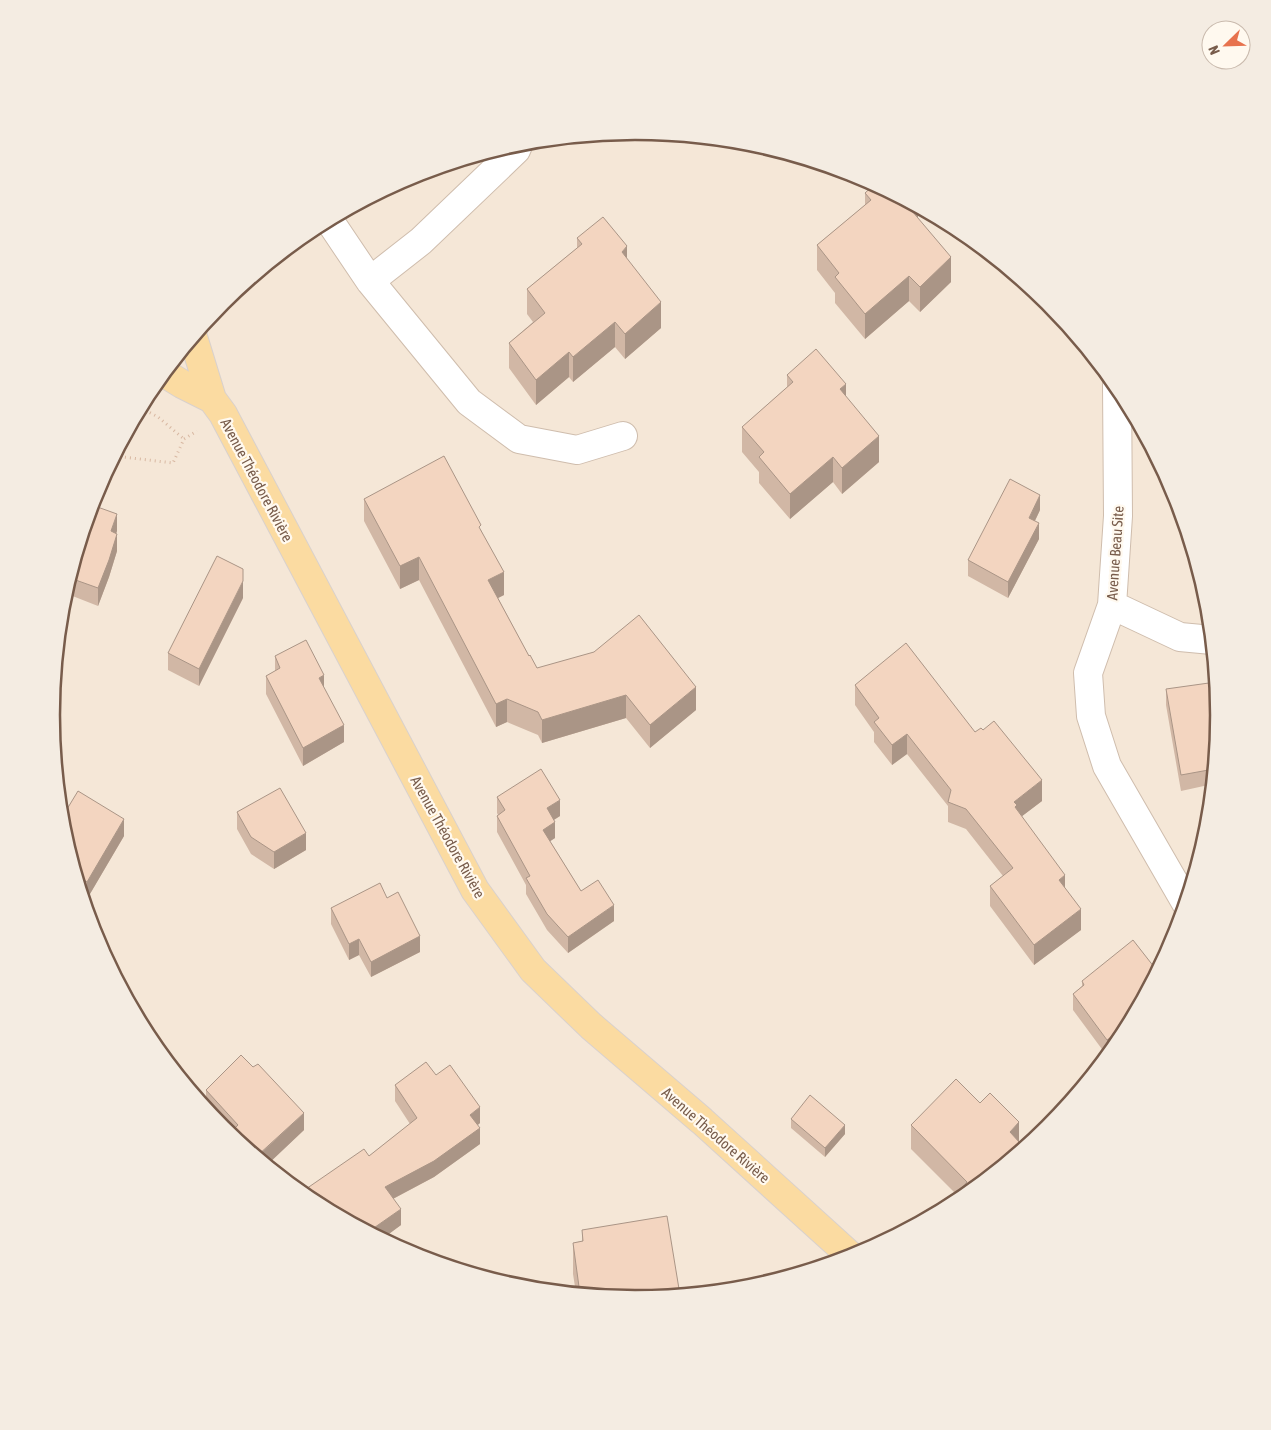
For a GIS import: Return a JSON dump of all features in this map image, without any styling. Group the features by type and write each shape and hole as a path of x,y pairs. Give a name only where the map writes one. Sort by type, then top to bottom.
{"main road":[{"name":"Avenue Théodore Rivière","path":"196,345 217,406 475,890 534,970 591,1026 702,1122 845,1251"},
{"path":"170,377 217,406"}],"street":[{"path":"370,281 421,241 513,153"},
{"path":"333,226 370,281 469,402 519,439 577,450 622,436"},
{"name":"Avenue Beau Site","path":"1117,400 1118,516 1112,606 1088,673 1091,716 1107,766 1181,895"},
{"path":"1112,606 1180,637 1206,639"}],"path":[{"path":"121,457 173,463 184,440 217,406"},
{"path":"147,411 158,417 184,440"}],"shaded area":[{"path":"636,140 711,144 784,159 820,170 856,183 923,217 955,236 1015,282 1068,336 1092,365 1114,395 1152,460 1180,530 1191,566 1200,603 1210,677 1210,753 1206,790 1200,827 1180,900 1152,970 1134,1003 1114,1035 1068,1094 1015,1148 986,1172 955,1194 890,1231 856,1247 784,1271 711,1286 673,1289 598,1289 560,1286 487,1271 451,1260 415,1247 348,1213 316,1194 256,1148 203,1094 179,1065 157,1035 119,970 91,900 80,864 71,827 61,753 61,677 65,640 71,603 91,530 119,460 137,427 157,395 203,336 256,282 285,258 316,236 381,199 415,183 487,159 560,144 598,141"}],"building":[{"path":"869,189 912,211 951,257 920,287 909,276 865,314 835,277 839,273 817,245 871,200 865,193"},
{"path":"603,217 627,246 622,252 661,302 625,334 615,322 573,357 569,352 536,380 509,343 545,313 527,289 582,244 577,238"},
{"path":"816,349 846,384 840,389 879,436 842,468 833,457 790,494 759,457 764,452 742,427 793,382 787,375"},
{"path":"444,456 481,525 479,527 504,572 488,580 537,668 594,652 639,615 696,687 650,725 626,695 542,720 538,712 507,699 496,704 419,557 400,566 364,499"},
{"path":"1010,479 1040,495 1029,518 1039,523 1008,582 968,560"},
{"path":"99,508 117,514 111,531 117,534 98,588 77,580"},
{"path":"217,556 243,569 243,581 199,669 168,653"},
{"path":"306,640 324,675 319,678 344,725 303,748 266,676 280,668 275,656"},
{"path":"906,643 975,732 981,728 983,730 994,721 1042,780 1014,802 1017,805 1015,807 1065,875 1059,880 1081,909 1034,945 990,886 1013,868 966,809 948,802 951,790 907,734 892,745 874,722 879,718 855,685"},
{"path":"1210,683 1211,715 1208,770 1181,775 1166,689"},
{"path":"541,769 560,800 547,808 555,822 543,830 581,891 598,880 614,905 568,937 547,914 526,878 530,876 497,816 505,810 497,797"},
{"path":"280,788 306,833 274,852 251,837 237,812"},
{"path":"78,791 124,819 87,882 80,864 68,808"},
{"path":"380,883 387,898 398,892 420,936 371,962 359,939 349,944 331,908"},
{"path":"1133,940 1154,966 1114,1035 1107,1040 1073,994 1084,985 1082,981"},
{"path":"241,1055 253,1067 258,1064 304,1113 261,1152 235,1128 238,1125 206,1090"},
{"path":"426,1062 436,1075 450,1065 480,1107 470,1115 480,1128 434,1161 385,1187 401,1209 375,1227 307,1188 364,1149 369,1156 417,1118 395,1085"},
{"path":"956,1079 980,1103 990,1093 1019,1122 1010,1132 1020,1143 986,1172 959,1191 967,1182 911,1125"},
{"path":"810,1095 845,1125 825,1148 791,1119"},
{"path":"667,1216 679,1289 636,1290 579,1288 573,1243 583,1241 582,1230"}]}
